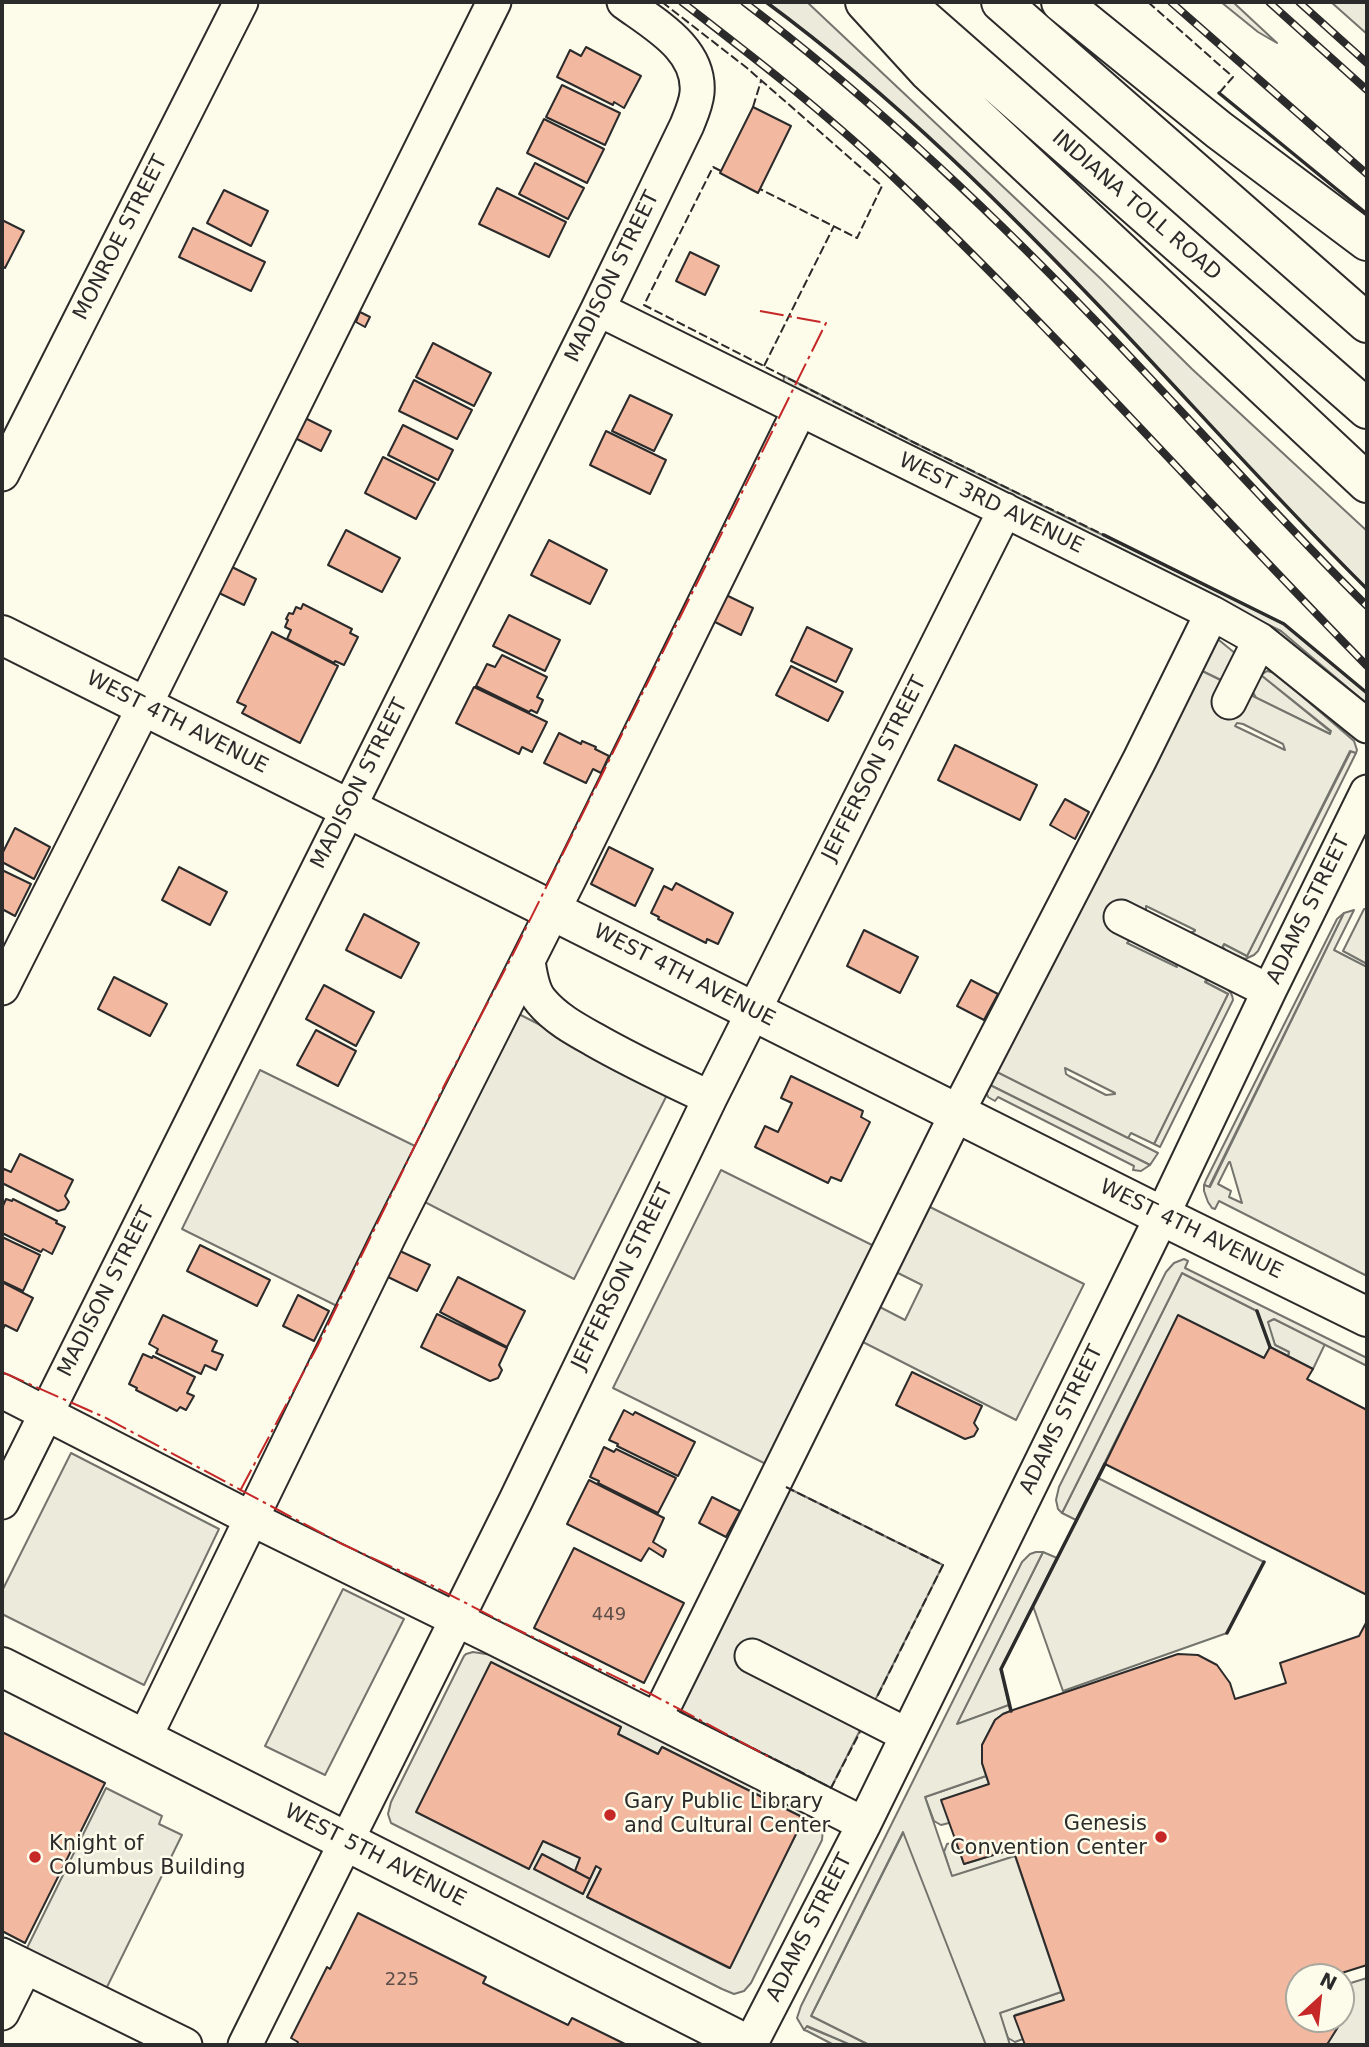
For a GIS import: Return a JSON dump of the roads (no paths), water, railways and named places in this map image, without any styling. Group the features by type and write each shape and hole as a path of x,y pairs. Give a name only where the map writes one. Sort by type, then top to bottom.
{"main road":[{"path":"865,2 929,72 1367,483"},
{"name":"INDIANA TOLL ROAD","path":"904,2 1367,409"},
{"path":"1001,2 1367,323"},
{"path":"1062,2 1219,130 1367,241"},
{"name":"WEST 4TH AVENUE","path":"2,635 1367,1317"},
{"name":"WEST 5TH AVENUE","path":"2,1667 749,2045"}],"street":[{"name":"MONROE STREET","path":"2,474 240,2"},
{"path":"2,988 494,2"},
{"name":"MADISON STREET","path":"2,1502 687,125 695,105 697,85 690,62 673,38 624,2"},
{"name":"WEST 3RD AVENUE","path":"597,309 1212,613 1260,640 1367,726"},
{"path":"144,1739 389,1236 553,911 800,409"},
{"name":"JEFFERSON STREET","path":"245,2045 523,1488 710,1098 1004,510"},
{"path":"657,1720 957,1113 1140,759 1212,613"},
{"path":"1228,702 1260,640"},
{"name":"ADAMS STREET","path":"749,2045 907,1735 1367,792"},
{"path":"1121,916 1269,991"},
{"path":"528,961 539,999 569,1026 710,1098"},
{"path":"2,1391 863,1824"},
{"path":"752,1656 907,1735"},
{"path":"2,2013 13,1961 185,2045"}],"railway":[{"path":"682,2 837,126 949,231 1367,666"},
{"path":"744,2 881,114 1010,234 1367,606"},
{"path":"1171,2 1367,174"},
{"path":"1269,2 1367,90"},
{"path":"1299,2 1367,63"}],"place":[{"name":"Gary Public Library and Cultural Center","path":"610,1815"},
{"name":"Genesis Convention Center","path":"1161,1837"},
{"name":"Knight of Columbus Building","path":"35,1857"}]}
